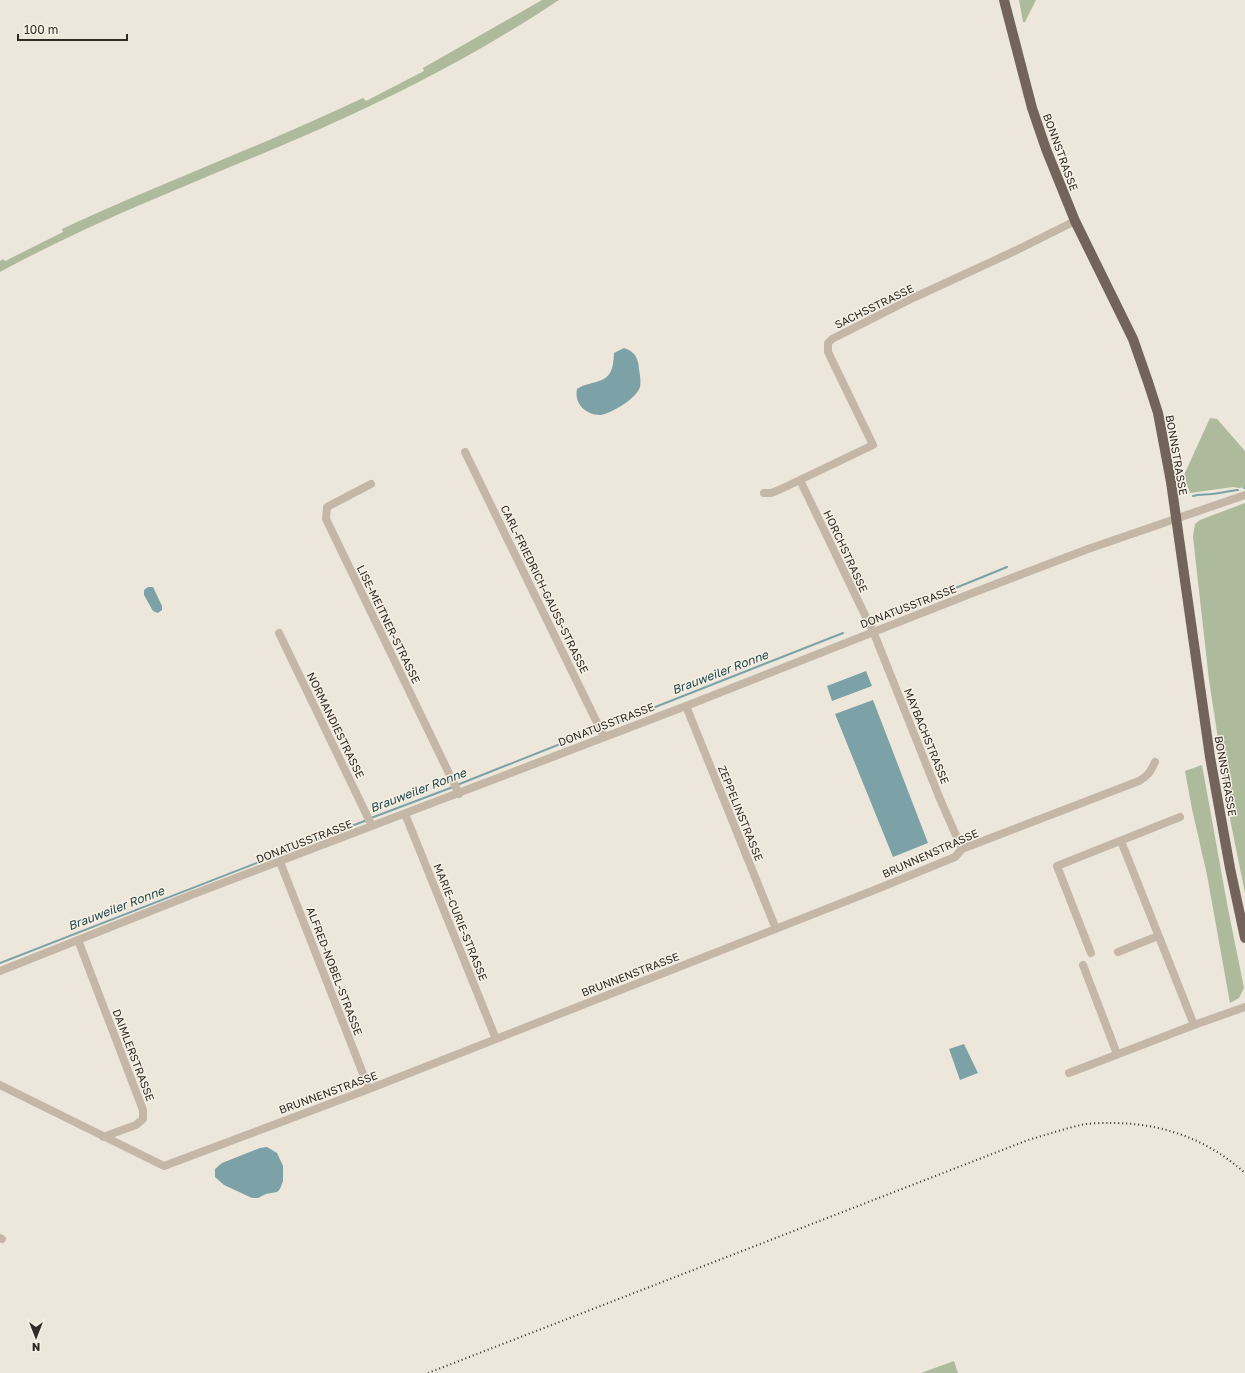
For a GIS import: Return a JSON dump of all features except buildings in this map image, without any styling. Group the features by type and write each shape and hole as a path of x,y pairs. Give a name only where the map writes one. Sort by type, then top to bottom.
{"main road":[{"name":"BONNSTRASSE","path":"1004,0 1032,108 1062,189 1075,221 1133,339 1160,421 1168,464 1210,757 1230,868 1245,938"}],"street":[{"name":"SACHSSTRASSE","path":"764,493 771,493 779,490 873,445 828,352 828,343 832,339 912,298 1017,250 1075,221"},
{"name":"CARL-FRIEDRICH-GAUSS-STRASSE","path":"465,452 603,735"},
{"name":"HORCHSTRASSE","path":"800,480 873,631"},
{"name":"LISE-MEITNER-STRASSE","path":"371,484 327,507 326,519 458,792"},
{"name":"DONATUSSTRASSE","path":"0,971 372,825 405,814 603,735 686,706 873,631 1088,549 1245,495"},
{"name":"MAYBACHSTRASSE","path":"873,631 940,799 962,849"},
{"name":"NORMANDIESTRASSE","path":"279,633 372,825"},
{"name":"ZEPPELINSTRASSE","path":"686,706 776,929"},
{"name":"BRUNNENSTRASSE","path":"103,1137 164,1166 369,1089 955,857 962,849 1147,776 1151,771 1154,762"},
{"name":"MARIE-CURIE-STRASSE","path":"405,814 496,1039"},
{"path":"1091,953 1057,866 1180,817"},
{"path":"1120,841 1194,1025"},
{"name":"ALFRED-NOBEL-STRASSE","path":"280,862 369,1089"},
{"path":"1118,952 1158,936"},
{"name":"DAIMLERSTRASSE","path":"78,940 143,1110 142,1119 136,1125 103,1137"},
{"path":"1083,965 1117,1054"},
{"path":"1069,1073 1245,1007"},
{"path":"0,1085 103,1137"}],"green space":[{"path":"542,0 559,0 502,36 412,86 320,129 158,197 78,233 0,272 0,261 3,259 5,261 63,232 62,229 288,132 363,98 366,101 424,71 423,68"},
{"path":"1019,0 1036,0 1025,22 1023,22"},
{"path":"1210,418 1217,419 1245,451 1245,487 1233,487 1190,493 1184,475"},
{"path":"1245,503 1245,893 1231,824 1209,680 1193,537 1195,524 1200,520"},
{"path":"1202,765 1244,988 1239,998 1230,1003 1207,875 1185,771"},
{"path":"954,1361 958,1373 921,1373"}],"water":[{"path":"624,348 631,351 638,361 640,387 638,391 623,405 610,412 600,415 590,413 579,403 577,399 577,389 607,376 612,369 614,353"},
{"path":"148,587 153,587 162,606 162,610 158,613 153,611 144,595 144,590"},
{"path":"866,671 872,686 832,701 827,686"},
{"path":"873,700 928,843 893,857 835,714"},
{"path":"964,1044 978,1073 960,1080 949,1049"},
{"path":"267,1147 277,1153 283,1166 283,1181 277,1192 266,1194 258,1198 252,1198 224,1185 215,1177 215,1169 222,1163 260,1148"}],"waterway":[{"path":"1193,496 1238,490"},
{"name":"Brauweiler Ronne","path":"894,613 1007,567"},
{"name":"Brauweiler Ronne","path":"602,728 843,633"},
{"name":"Brauweiler Ronne","path":"457,785 598,729"},
{"name":"Brauweiler Ronne","path":"371,818 453,787"},
{"name":"Brauweiler Ronne","path":"0,963 367,820"}],"railway":[{"path":"428,1373 1028,1140 1074,1127 1096,1123 1111,1123 1148,1126 1166,1130 1199,1142 1230,1161 1245,1173"}]}
